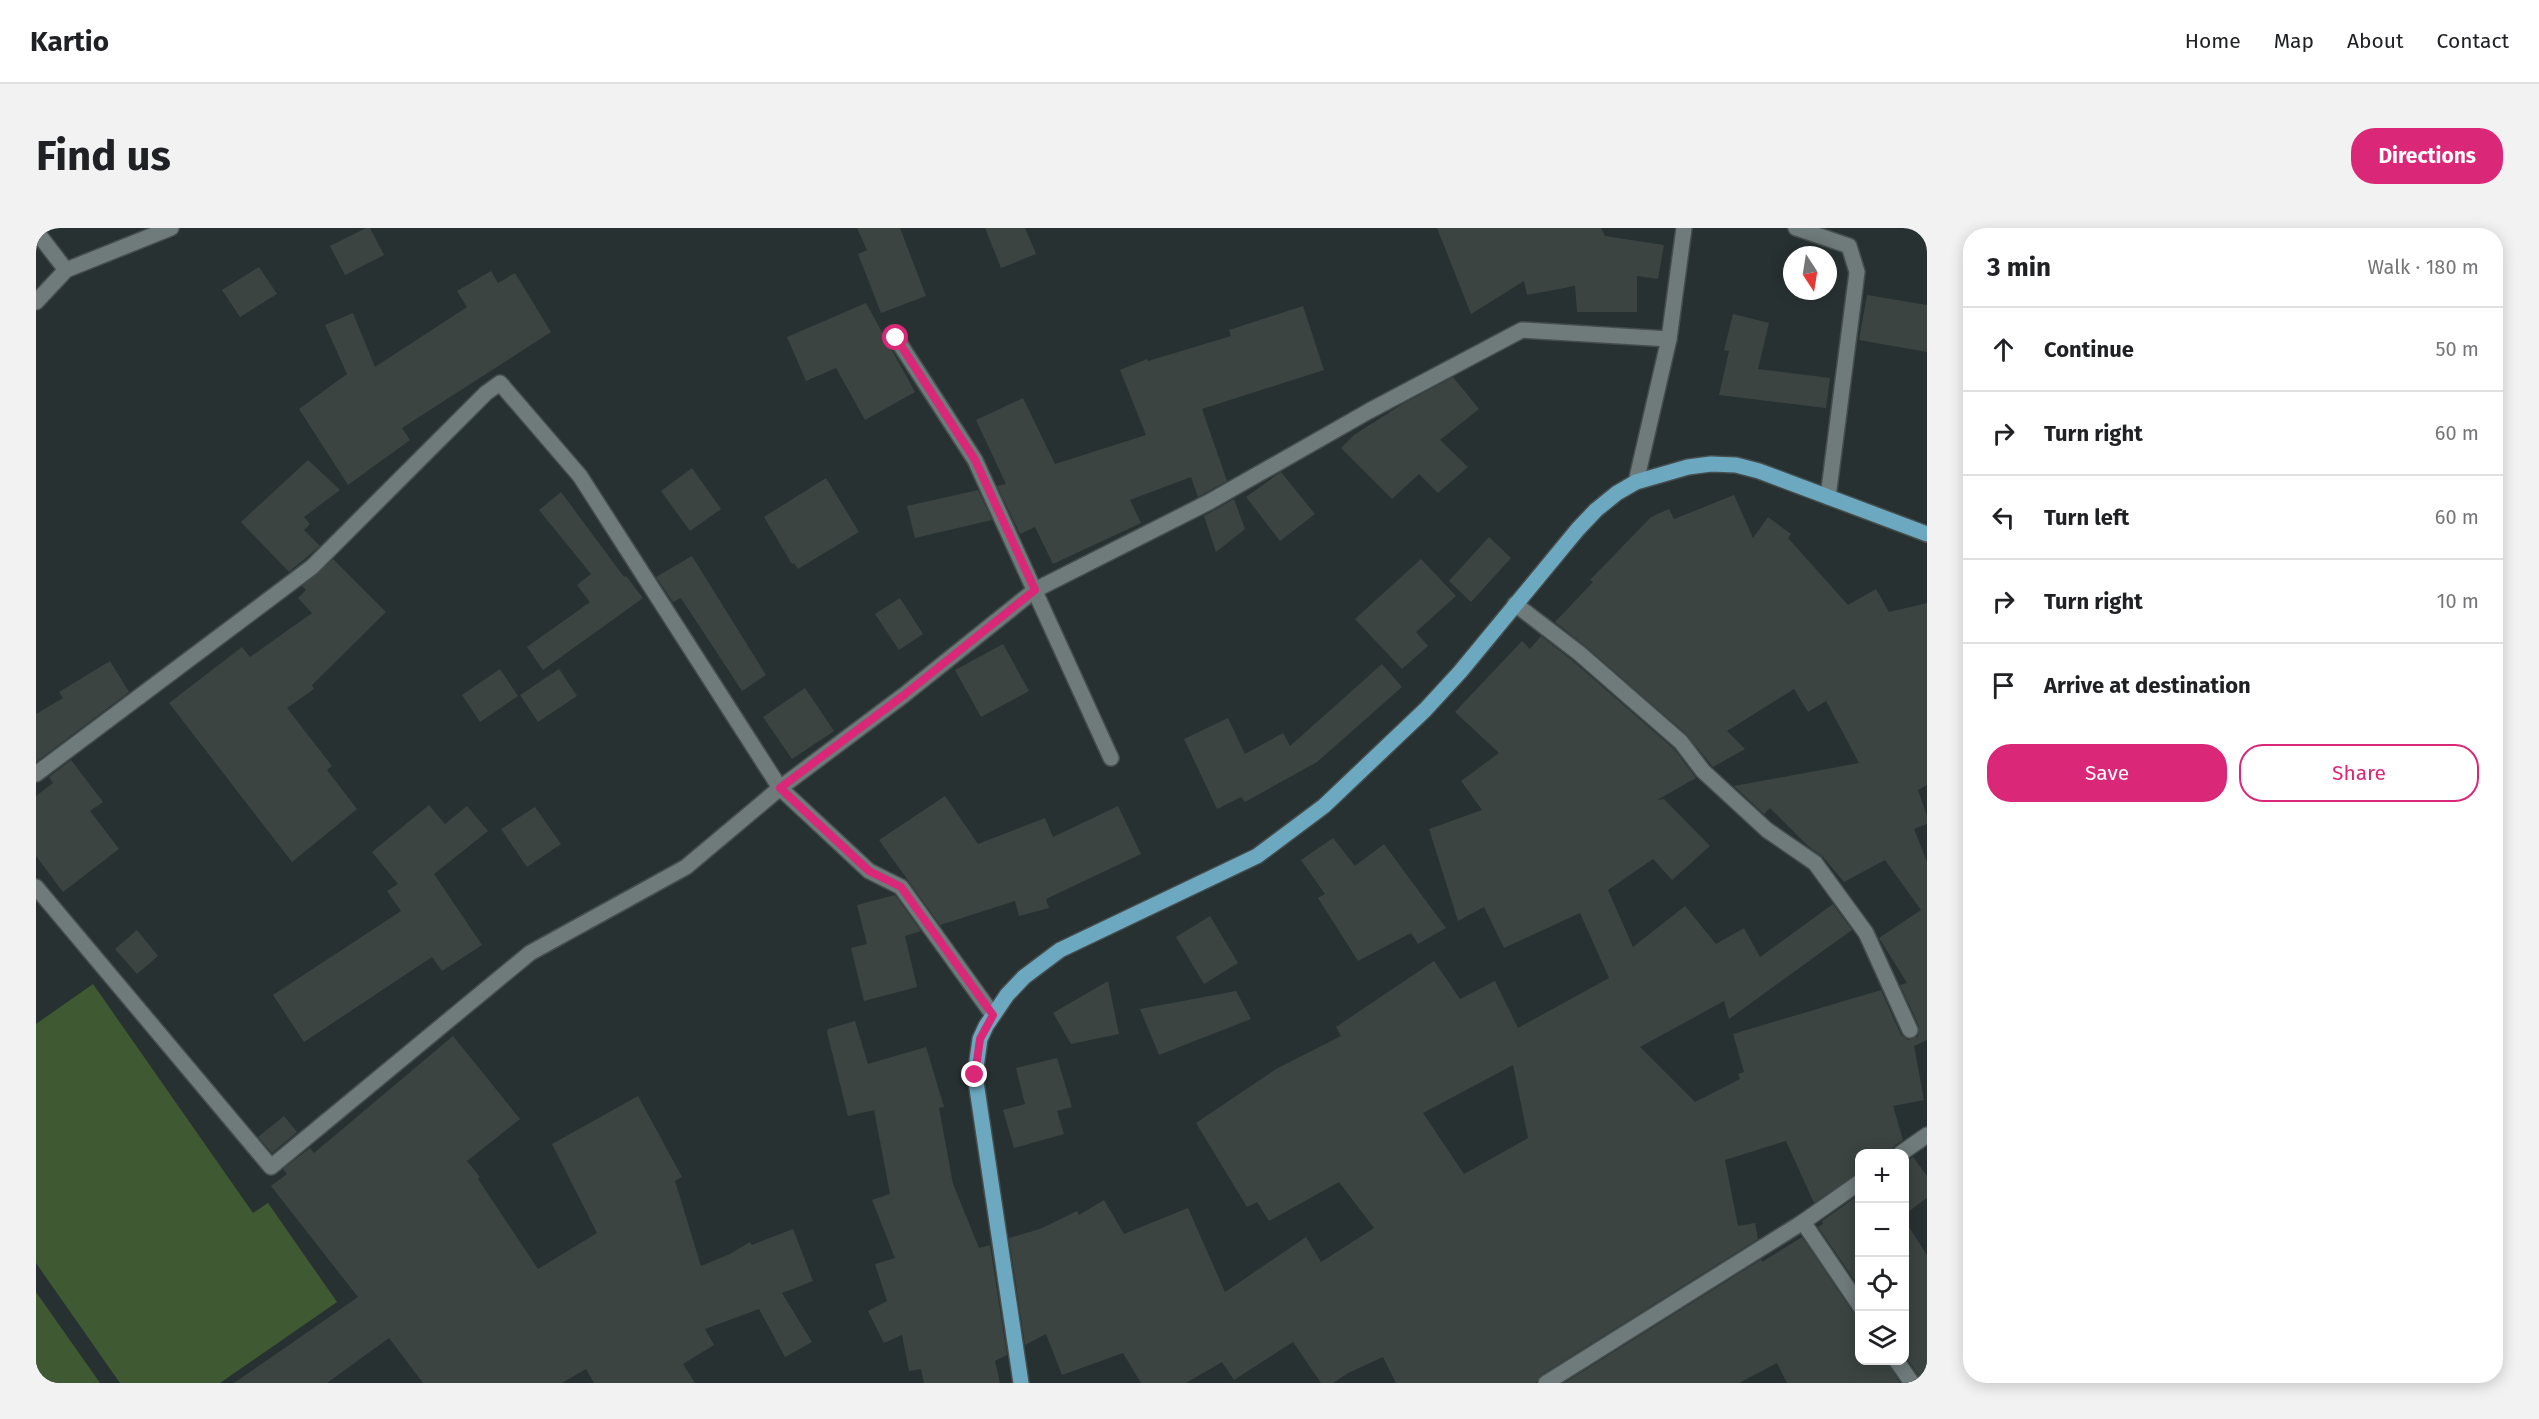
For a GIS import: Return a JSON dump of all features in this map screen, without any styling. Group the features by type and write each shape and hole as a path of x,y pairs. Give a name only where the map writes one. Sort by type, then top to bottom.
{"main road":[{"path":"1021,1383 975,1075 980,1039 993,1015 1024,977 1060,950 1257,856 1324,806 1425,710 1596,510 1636,482 1688,467 1711,464 1736,465 1927,534"}],"street":[{"path":"36,302 66,270 171,228"},
{"path":"1636,482 1669,339 1684,228"},
{"path":"1796,228 1849,246 1857,272 1828,497"},
{"path":"36,231 66,270"},
{"path":"36,887 271,1167 530,953 686,867 780,788 904,695 1035,590 1209,502 1369,411 1522,330 1669,339"},
{"path":"896,338 975,460 1111,758"},
{"path":"36,774 312,567 486,393 500,383 580,476 780,788 869,871 901,887 993,1015"},
{"path":"1515,604 1579,653 1681,741 1703,771 1767,830 1815,863 1866,933 1910,1030"},
{"path":"1907,1149 1927,1135"},
{"path":"1546,1383 1803,1222 1855,1186"},
{"path":"1803,1222 1855,1299"},
{"path":"1899,1365 1911,1383"},
{"path":"1923,1383 1927,1382"}],"green space":[{"path":"93,984 253,1213 268,1203 337,1302 220,1383 120,1383 36,1263 36,1024"},
{"path":"36,1292 100,1383 36,1383"}],"building":[{"path":"370,228 384,255 345,275 330,246"},
{"path":"857,228 900,228 926,296 881,313 858,254 867,250"},
{"path":"985,228 1025,228 1036,254 1001,268"},
{"path":"1437,228 1601,228 1605,236 1664,245 1658,279 1637,276 1637,312 1577,312 1575,286 1527,295 1524,281 1471,314"},
{"path":"259,267 277,294 240,317 222,290"},
{"path":"491,271 498,283 515,273 551,332 402,428 410,440 348,485 299,409 347,374 325,325 353,313 375,367 467,307 457,291"},
{"path":"1867,295 1927,305 1927,352 1859,340"},
{"path":"866,303 915,392 865,420 836,368 806,381 787,337"},
{"path":"1303,306 1324,370 1202,409 1227,481 1198,497 1191,477 1130,500 1141,523 1053,564 1035,527 1020,534 997,486 1006,484 976,420 1023,398 1055,464 1146,435 1120,370 1147,359 1148,361 1231,336 1229,330"},
{"path":"1733,314 1769,323 1758,369 1830,378 1826,408 1719,395 1729,351 1724,350"},
{"path":"1453,377 1479,409 1440,440 1468,467 1438,493 1419,474 1392,499 1341,448 1354,435 1404,403"},
{"path":"308,460 340,490 304,517 310,524 304,530 320,546 289,572 241,522"},
{"path":"692,468 721,509 690,531 661,491"},
{"path":"1281,472 1315,514 1280,541 1246,497"},
{"path":"826,478 859,532 798,569 794,563 792,564 764,517"},
{"path":"978,490 992,520 915,538 907,506"},
{"path":"561,492 624,577 626,576 643,598 543,670 527,647 590,602 577,585 591,574 539,510"},
{"path":"1734,495 1753,538 1768,517 1791,534 1788,538 1848,605 1876,589 1889,612 1927,603 1927,785 1918,790 1927,816 1927,824 1914,829 1927,862 1927,1040 1914,1046 1924,1100 1893,1106 1903,1140 1892,1149 1855,1149 1855,1175 1814,1203 1786,1141 1725,1160 1738,1226 1755,1223 1758,1239 1541,1375 1536,1383 1396,1383 1383,1357 1348,1373 1333,1383 1321,1383 1293,1342 1234,1380 1222,1362 1186,1383 1141,1383 1123,1353 1062,1375 1046,1334 1025,1345 1009,1238 1040,1229 1077,1211 1079,1215 1104,1200 1124,1234 1188,1208 1225,1292 1306,1237 1321,1262 1374,1228 1339,1182 1269,1221 1257,1202 1247,1207 1196,1123 1276,1069 1341,1036 1336,1027 1434,961 1460,999 1495,981 1518,1028 1609,978 1580,913 1504,948 1484,907 1458,921 1429,829 1482,810 1461,781 1499,753 1455,712 1522,641 1530,649 1541,636 1573,661 1674,749 1696,778 1657,800 1664,799 1710,846 1672,880 1653,859 1608,890 1633,947 1685,906 1716,944 1744,928 1760,957 1833,904 1852,930 1729,1019 1724,1001 1640,1047 1695,1102 1740,1079 1738,1074 1744,1072 1733,1034 1881,990 1901,1035 1908,1040 1918,1036 1919,1026 1900,985 1907,983 1879,938 1921,910 1885,860 1844,882 1823,857 1808,846 1770,808 1764,814 1734,786 1859,763 1826,701 1808,712 1794,689 1727,731 1745,749 1713,767 1687,735 1555,622 1593,582 1590,580 1651,517 1669,509 1674,519","holes":["1513,1065 1528,1138 1464,1174 1423,1113"]},
{"path":"1234,499 1245,529 1216,552 1204,516"},
{"path":"1489,537 1511,558 1471,602 1449,581"},
{"path":"692,556 766,675 742,691 681,598 673,602 656,577"},
{"path":"333,559 386,612 312,685 314,689 287,708 332,766 327,770 357,809 292,862 169,703 242,647 250,657 312,613 298,598 306,590 302,586"},
{"path":"1421,559 1456,596 1416,632 1428,646 1402,669 1355,619"},
{"path":"900,598 923,634 899,650 875,614"},
{"path":"1003,644 1029,691 981,717 955,670"},
{"path":"110,661 129,692 36,762 36,714 63,698 59,692"},
{"path":"1382,664 1402,687 1317,762 1245,802 1241,797 1217,809 1184,739 1228,718 1245,754 1283,733 1290,746"},
{"path":"500,669 518,696 480,722 462,695"},
{"path":"559,669 577,696 538,722 520,695"},
{"path":"805,688 834,731 792,759 763,717"},
{"path":"71,760 103,802 90,811 119,849 63,892 36,856 36,796 53,783 49,777"},
{"path":"945,796 978,844 1045,818 1053,837 1118,806 1141,854 1046,899 1049,908 1019,916 1015,901 940,925 879,840"},
{"path":"429,805 445,824 467,806 488,831 434,874 482,945 442,971 432,957 304,1042 273,995 401,911 387,891 398,884 372,852"},
{"path":"535,807 561,844 527,867 501,829"},
{"path":"1333,838 1355,866 1384,844 1446,928 1418,944 1411,933 1358,961 1318,898 1325,894 1301,860"},
{"path":"895,895 921,931 905,936 917,987 864,1001 851,948 867,944 857,905"},
{"path":"1210,916 1238,963 1204,984 1176,937"},
{"path":"137,930 158,956 137,974 115,949"},
{"path":"1108,981 1119,1034 1071,1044 1053,1013"},
{"path":"1236,991 1251,1019 1159,1055 1140,1009"},
{"path":"855,1021 868,1064 926,1047 944,1107 939,1108 953,1184 979,1248 990,1245 1007,1355 995,1361 1000,1383 924,1383 921,1369 909,1371 902,1335 884,1343 868,1311 887,1301 875,1264 895,1258 872,1200 890,1194 874,1110 848,1116 827,1032 828,1029"},
{"path":"453,1036 520,1119 467,1161 480,1177 478,1179 538,1269 597,1233 552,1144 638,1096 682,1177 675,1181 701,1266 730,1254 750,1242 752,1245 793,1229 813,1281 782,1293 812,1342 785,1357 759,1309 705,1329 714,1345 683,1364 695,1383 594,1383 586,1369 562,1383 423,1383 389,1338 327,1383 234,1383 358,1297 271,1186 287,1174 283,1169 310,1148 314,1153"},
{"path":"1057,1058 1072,1107 1057,1111 1064,1134 1014,1148 1003,1110 1025,1104 1016,1068"},
{"path":"284,1116 297,1132 272,1153 258,1137"},
{"path":"1913,1157 1927,1176 1927,1198 1909,1211 1909,1203 1909,1160"},
{"path":"1855,1198 1855,1281 1818,1227 1823,1224 1822,1221"},
{"path":"1909,1227 1927,1255 1927,1372 1918,1375 1909,1361"},
{"path":"1802,1237 1855,1313 1855,1365 1889,1365 1900,1383 1787,1383 1777,1363 1739,1383 1564,1383 1762,1259 1762,1262"}],"route":[{"path":"896,338 975,460 1035,590 904,695 780,788 869,871 901,887 993,1015 980,1039 975,1075"}]}
